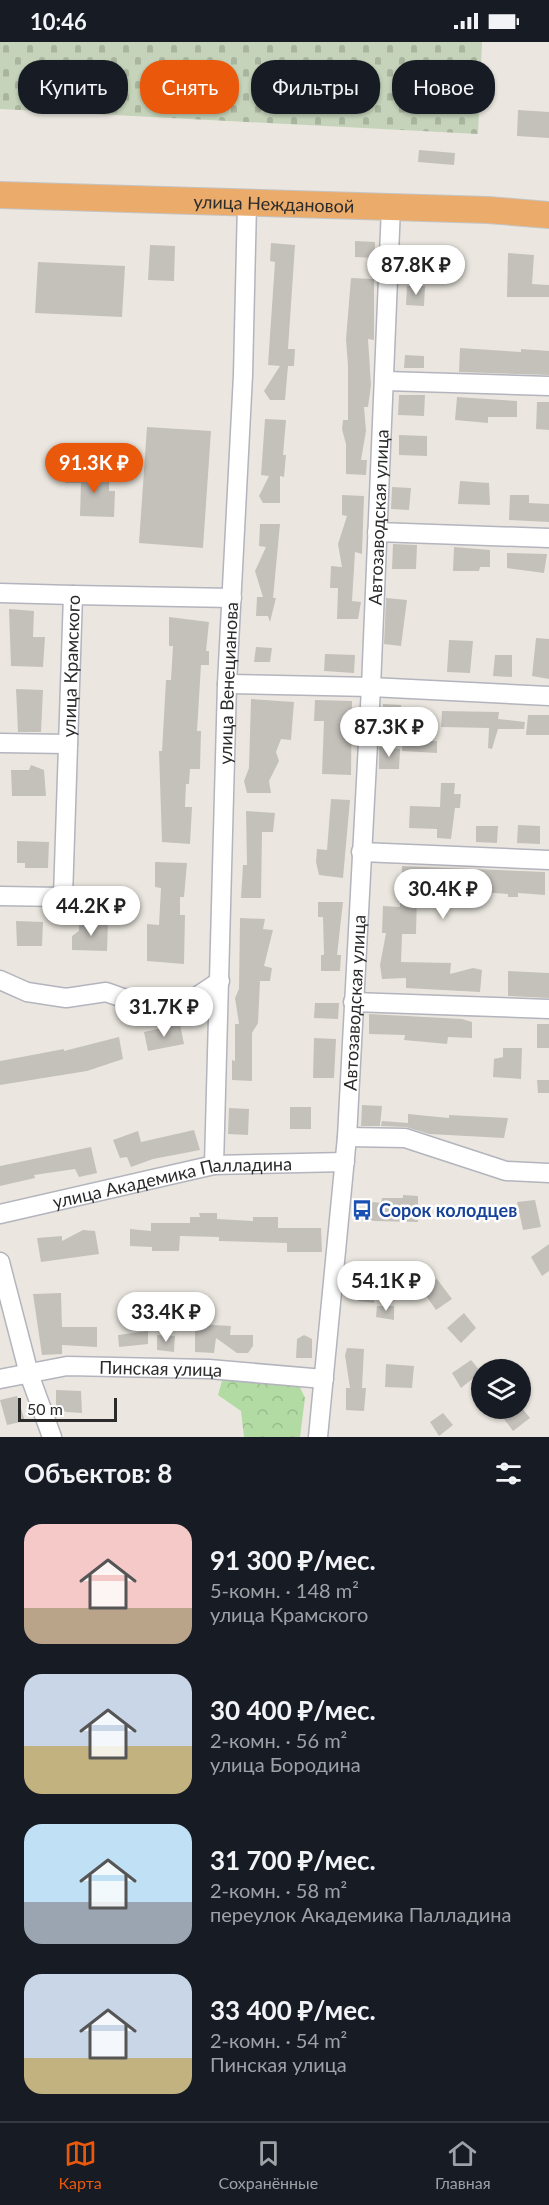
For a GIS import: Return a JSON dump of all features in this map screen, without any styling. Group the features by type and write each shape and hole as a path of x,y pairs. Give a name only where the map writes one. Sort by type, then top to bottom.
{"highway":[{"name":"улица Неждановой","path":"0,195 391,207 549,215"}],"street":[{"name":"улица Венецианова","path":"214,1165 227,684 243,375 247,203"},
{"name":"Автозаводская улица","path":"318,1437 347,1137 371,687 391,207"},
{"path":"385,381 549,386"},
{"path":"378,532 549,538"},
{"path":"0,593 73,595"},
{"name":"улица Крамского","path":"0,896 63,897 73,595 232,598"},
{"path":"227,684 371,687 549,696"},
{"path":"0,743 68,744"},
{"path":"361,852 549,860"},
{"path":"0,980 27,992 66,998 106,992 140,1004 196,997 220,981"},
{"path":"353,1002 549,1009"},
{"path":"347,1137 405,1138 506,1171 549,1173"},
{"name":"улица Академика Палладина","path":"0,1214 214,1165 345,1162"},
{"path":"0,1262 29,1374 52,1437"},
{"name":"Пинская улица","path":"0,1379 79,1366 209,1369 324,1379"}],"green space":[{"path":"0,42 482,42 481,60 392,60 392,114 479,114 478,134 96,114 128,114 128,60 18,60 18,110 0,109"},
{"path":"280,1373 297,1381 305,1398 300,1437 244,1437 241,1411 218,1395 222,1381"}],"building":[{"path":"518,110 549,112 549,138 517,136"},
{"path":"419,150 455,153 454,165 418,162"},
{"path":"355,241 375,242 375,258 355,257"},
{"path":"271,243 295,245 288,349 295,349 294,366 288,366 285,400 270,400 264,391 280,366 268,365 275,262 270,261"},
{"path":"150,245 175,246 174,281 148,280"},
{"path":"508,253 534,255 532,284 549,285 549,297 507,297"},
{"path":"38,262 125,266 122,317 35,313"},
{"path":"351,278 374,279 374,340 368,339 371,385 368,407 364,407 366,431 361,460 367,460 366,475 346,474 346,444 342,429 343,420 348,420 346,339"},
{"path":"407,286 425,286 424,306 406,305"},
{"path":"460,348 521,352 521,349 549,351 549,375 459,372"},
{"path":"405,355 424,356 424,368 404,368"},
{"path":"399,395 425,395 424,416 398,415"},
{"path":"457,397 517,401 517,417 488,417 488,423 455,420"},
{"path":"537,402 549,402 549,430 536,429"},
{"path":"265,419 286,420 283,455 286,455 284,477 280,476 280,503 263,503 259,496 269,476 261,475"},
{"path":"147,427 211,431 203,548 139,543"},
{"path":"399,435 427,436 427,456 399,455"},
{"path":"65,472 109,473 109,491 115,491 114,517 80,516 81,483 65,483"},
{"path":"460,481 489,483 490,505 458,504"},
{"path":"392,487 411,488 409,510 391,509"},
{"path":"342,495 364,496 362,554 355,552 352,601 361,602 358,619 337,619 338,588 330,588 331,566 342,567 338,544 347,516 342,515"},
{"path":"510,495 529,495 529,503 549,504 549,522 509,520"},
{"path":"260,524 280,524 273,598 276,598 270,622 268,616 256,616 257,597 263,597 255,571 266,547 259,546"},
{"path":"393,544 417,545 416,569 392,569"},
{"path":"454,547 490,550 490,567 480,567 479,571 453,571"},
{"path":"507,553 547,554 544,573 507,568"},
{"path":"386,598 407,600 401,646 384,644"},
{"path":"9,609 34,611 33,637 45,637 43,667 11,666"},
{"path":"169,617 209,622 206,651 209,651 209,665 201,665 197,731 201,731 200,769 190,769 189,784 186,784 185,807 192,807 190,844 162,842 159,751 162,751 166,680 171,680 173,646 169,646"},
{"path":"536,638 549,639 549,679 532,676"},
{"path":"449,640 473,641 470,673 447,672"},
{"path":"256,647 272,648 270,662 254,662"},
{"path":"325,654 355,655 354,673 324,671"},
{"path":"495,655 512,655 512,677 493,676"},
{"path":"16,689 43,690 41,732 18,732"},
{"path":"251,699 294,702 291,740 281,739 276,752 279,761 269,781 271,793 247,793 244,781 249,768"},
{"path":"315,700 352,701 351,775 322,774 324,721 314,721"},
{"path":"383,704 401,705 400,722 383,721"},
{"path":"442,711 499,712 498,719 525,722 524,729 498,729 492,749 488,748 489,728 441,727"},
{"path":"528,715 549,715 549,735 526,735"},
{"path":"403,741 437,741 437,753 402,751"},
{"path":"379,747 400,749 399,769 379,769"},
{"path":"31,765 44,770 46,796 12,796 11,770 29,770"},
{"path":"441,783 455,783 454,794 461,794 460,808 455,808 451,839 437,838 437,829 409,828 410,806 440,807"},
{"path":"331,799 350,800 343,878 319,875 316,862 317,849 327,850"},
{"path":"246,811 275,813 273,832 262,832 261,898 241,898 243,865 247,865"},
{"path":"518,825 540,826 540,844 517,843"},
{"path":"476,826 498,826 497,843 476,842"},
{"path":"17,841 49,842 48,868 25,868 25,863 17,863"},
{"path":"155,862 187,863 184,897 180,897 180,915 185,915 184,964 147,961 147,924 159,925 161,888 155,887"},
{"path":"402,866 545,872 545,895 518,893 518,897 508,897 508,894 451,890 451,895 417,893 416,934 402,934 401,962 451,963 450,974 473,968 482,970 480,992 406,988 406,978 382,979 380,965 386,933 382,933 383,906 400,907"},
{"path":"318,902 343,902 337,955 341,955 340,971 321,971 321,955 324,955 323,917 318,917"},
{"path":"240,918 265,919 263,929 273,930 264,966 272,968 270,981 260,981 258,1023 252,1033 252,1081 232,1080 232,1060 235,1061 235,1024 239,1024 235,998 239,989"},
{"path":"16,921 43,922 42,946 17,946"},
{"path":"79,921 108,922 107,951 72,950 72,936 79,931"},
{"path":"508,971 549,973 549,998 508,996"},
{"path":"315,1003 339,1003 338,1019 314,1018"},
{"path":"369,1014 462,1019 472,1022 472,1038 448,1037 447,1044 404,1040 405,1035 369,1034"},
{"path":"180,1024 184,1044 148,1051 144,1032"},
{"path":"537,1024 549,1024 549,1048 537,1048"},
{"path":"119,1037 123,1059 87,1071 0,1085 0,1061 64,1049 64,1051"},
{"path":"314,1038 336,1039 334,1078 313,1078"},
{"path":"503,1048 522,1048 521,1079 493,1077 494,1059 503,1057"},
{"path":"537,1080 549,1080 549,1093 538,1093"},
{"path":"362,1105 382,1106 380,1126 361,1126"},
{"path":"290,1107 311,1107 311,1129 290,1129"},
{"path":"229,1108 249,1109 248,1135 228,1134"},
{"path":"408,1114 449,1118 449,1115 508,1118 504,1138 429,1134 406,1127 381,1126 382,1121 408,1123"},
{"path":"194,1130 200,1150 153,1159 131,1167 127,1157 120,1158 113,1140 138,1131 141,1142"},
{"path":"91,1147 97,1173 79,1177 75,1169 34,1175 35,1178 0,1186 0,1166"},
{"path":"403,1195 418,1196 418,1222 373,1221 367,1217 367,1208 373,1202 381,1203 382,1198 403,1198"},
{"path":"535,1200 541,1227 523,1230 517,1202"},
{"path":"199,1213 217,1213 217,1219 253,1221 253,1217 278,1217 278,1228 321,1228 322,1252 287,1252 287,1243 219,1241 219,1237 180,1236 179,1251 152,1251 152,1247 130,1246 130,1229 151,1231 151,1223 190,1223 190,1217 200,1217"},
{"path":"83,1230 95,1231 99,1254 41,1262 37,1238 62,1236 62,1241"},
{"path":"549,1244 549,1271 542,1276 531,1257"},
{"path":"348,1269 376,1272 374,1303 358,1301 357,1291 349,1290"},
{"path":"437,1279 452,1299 436,1310 422,1290"},
{"path":"61,1293 62,1327 97,1327 97,1347 62,1345 62,1354 42,1355 33,1294"},
{"path":"377,1306 394,1306 394,1320 376,1317"},
{"path":"464,1313 476,1328 461,1343 447,1328"},
{"path":"195,1324 231,1326 230,1335 253,1335 253,1346 248,1353 237,1353 216,1338 214,1353 195,1352"},
{"path":"148,1331 148,1344 119,1347 118,1335"},
{"path":"157,1335 175,1336 174,1352 157,1350"},
{"path":"304,1335 312,1339 312,1358 296,1358 297,1339"},
{"path":"347,1348 364,1349 362,1388 366,1388 364,1411 346,1410 346,1388 350,1388 345,1355"},
{"path":"471,1360 471,1380 461,1388 452,1373"},
{"path":"386,1364 414,1366 412,1388 385,1387"},
{"path":"56,1390 81,1391 82,1413 66,1412 56,1405"},
{"path":"17,1396 25,1421 7,1425 0,1400"},
{"path":"443,1413 453,1425 439,1436 430,1422"},
{"path":"504,1419 529,1419 513,1431"}],"place":[{"name":"Сорок колодцев","path":"362,1210"}]}
